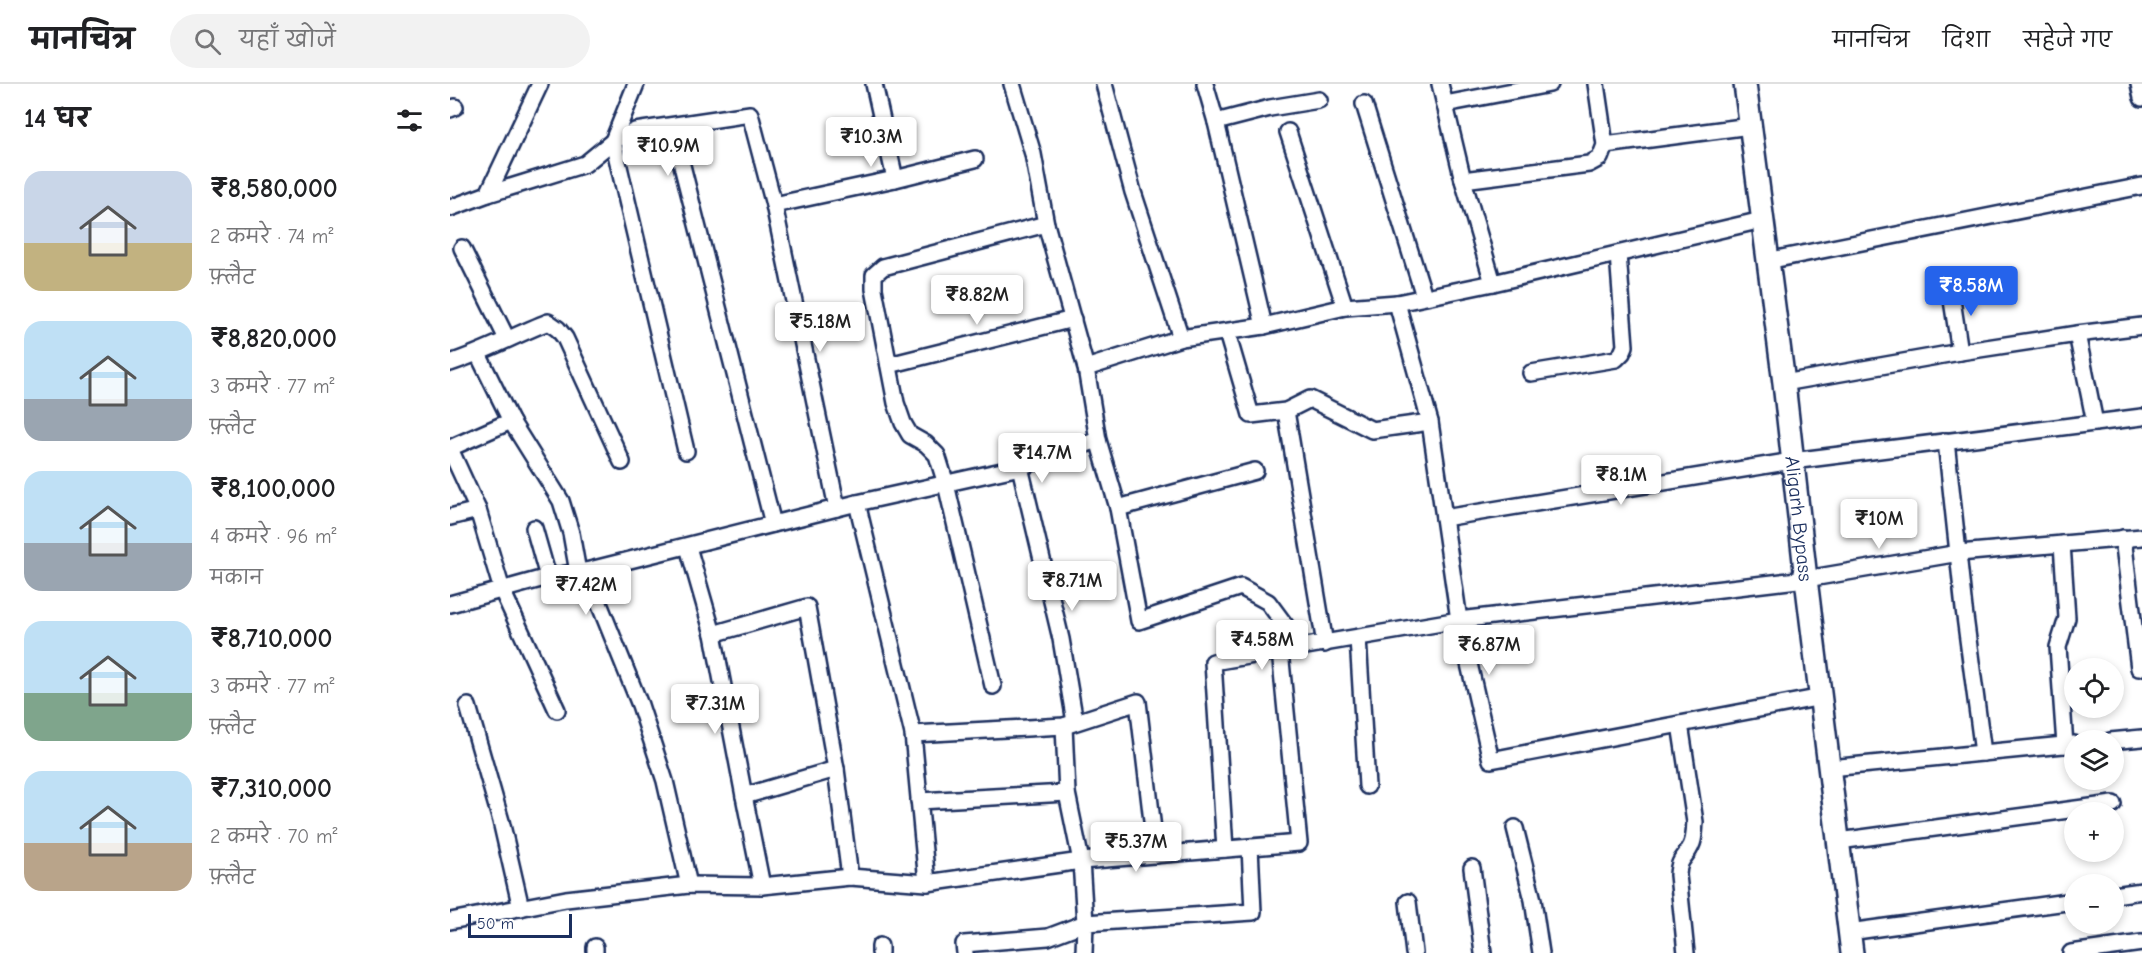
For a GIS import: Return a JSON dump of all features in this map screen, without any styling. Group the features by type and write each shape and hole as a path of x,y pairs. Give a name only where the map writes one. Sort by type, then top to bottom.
{"main road":[{"name":"Aligarh Bypass","path":"1745,84 1784,383 1852,953"}],"street":[{"path":"488,194 540,84"},
{"path":"636,84 613,141 686,451"},
{"path":"874,84 895,179"},
{"path":"1012,84 1033,154 1047,224 1086,368 1098,440 1118,507 1139,621 1241,587 1268,602 1302,648"},
{"path":"1104,84 1133,192 1181,338"},
{"path":"1205,84 1264,326"},
{"path":"1440,84 1464,180 1494,283"},
{"path":"1444,104 1550,84"},
{"path":"1464,180 1589,164 1600,158 1605,146 1596,84"},
{"path":"2139,84 2142,98"},
{"path":"1216,122 1270,108 1319,100"},
{"path":"1364,104 1424,296"},
{"path":"450,208 585,164 613,141 635,131 750,114 774,205 837,508"},
{"path":"672,126 773,525"},
{"path":"1605,146 1750,126"},
{"path":"1287,132 1346,307"},
{"path":"774,205 975,159"},
{"path":"1767,261 2142,186"},
{"path":"1086,368 1181,338 1227,333 1346,307 1397,303 1494,283 1762,220"},
{"path":"993,686 946,484 937,455 926,444 910,435 896,403 874,289 874,275 883,267 1047,224"},
{"path":"462,248 507,339"},
{"path":"1531,373 1616,359 1622,353 1626,346 1618,254"},
{"path":"1950,287 1960,352"},
{"path":"1397,303 1430,422 1459,620 1491,760 1822,697"},
{"path":"890,365 1072,319"},
{"path":"450,363 478,354 548,322 565,338 622,462"},
{"path":"1784,383 2077,333 2142,326"},
{"path":"1227,333 1251,415 1286,411 1310,399 1372,430 1430,422"},
{"path":"2077,333 2095,423"},
{"path":"478,354 512,421 561,501 582,572 640,705 665,782 689,885"},
{"path":"1286,411 1325,644"},
{"path":"1444,518 1792,461 2142,417"},
{"path":"512,421 450,449 478,510 501,590 557,710"},
{"path":"450,604 548,577 582,572 688,547 857,502 1020,467 1098,440"},
{"path":"1946,441 1964,609 1983,753"},
{"path":"1020,467 1061,639 1069,724 1067,793 1081,861 1085,923 1084,953"},
{"path":"1118,507 1256,471"},
{"path":"857,502 912,734 927,883"},
{"path":"450,517 478,510"},
{"path":"534,528 548,577"},
{"path":"1225,849 1213,662 1459,620 1806,579 1959,553 2142,537"},
{"path":"2124,538 2139,668"},
{"path":"2062,544 2067,618 2058,647 2068,730"},
{"path":"688,547 713,634 762,886"},
{"path":"713,634 807,607 836,769 850,877"},
{"path":"1358,638 1367,786"},
{"path":"450,921 566,899 689,885 762,886 850,877 927,883 1081,861 1299,843 1280,651"},
{"path":"912,734 1069,724 1138,702 1156,855"},
{"path":"468,706 501,820 521,908"},
{"path":"1680,724 1695,822 1694,838 1690,849 1683,855 1678,865 1686,953"},
{"path":"2124,740 2142,738"},
{"path":"1830,768 2064,746"},
{"path":"744,796 836,769"},
{"path":"919,801 1067,793"},
{"path":"1839,841 2064,811"},
{"path":"1515,828 1533,900 1541,953"},
{"path":"965,953 964,944 1048,937 1085,923 1253,912 1250,847"},
{"path":"1472,868 1483,953"},
{"path":"2124,894 2142,891"},
{"path":"1408,902 1414,953"},
{"path":"1849,932 2064,902"},
{"path":"2072,953 2142,943"}]}
